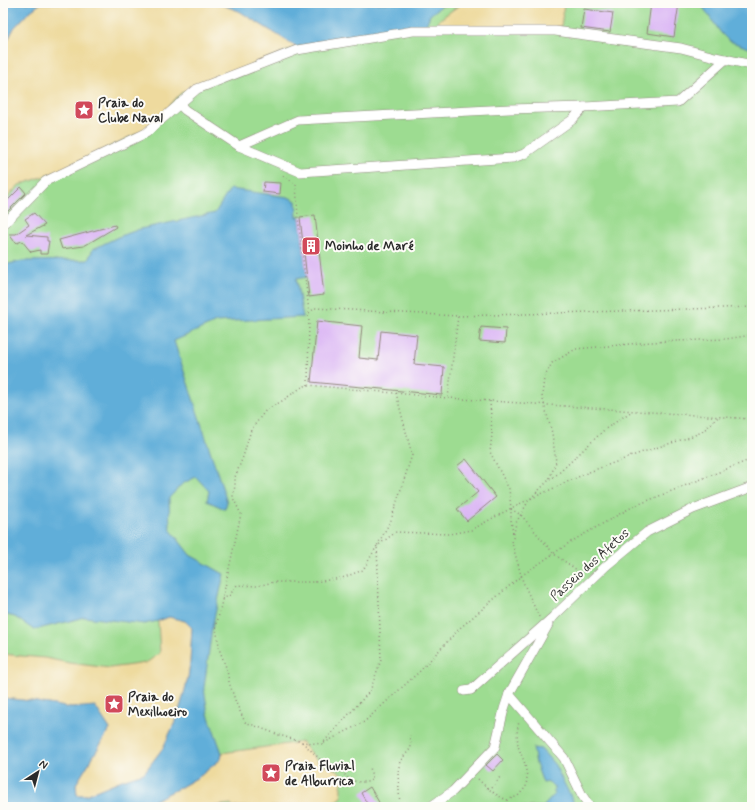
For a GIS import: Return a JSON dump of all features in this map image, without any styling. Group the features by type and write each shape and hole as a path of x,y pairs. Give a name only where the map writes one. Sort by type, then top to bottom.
{"street":[{"path":"3,225 46,181 146,133 198,89 297,50 413,32 555,32 681,48 752,65"},
{"path":"239,146 298,120 678,102 726,59"},
{"path":"179,104 185,110 239,146 300,172 513,158 524,154 572,120 584,107"},
{"name":"Passeio dos Afetos","path":"464,691 471,690 553,617 606,566 647,532 693,509 752,487"},
{"path":"430,807 453,790 472,772 494,747 508,694 553,617"},
{"path":"508,694 564,758 582,795 590,807"}],"path":[{"path":"283,175 296,184 298,217 309,313 308,385"},
{"path":"309,313 315,308 458,316 752,307"},
{"path":"448,398 458,316"},
{"path":"549,480 556,462 552,433 546,405 542,396 544,378 552,363 576,349 651,342 726,339 752,335"},
{"path":"752,419 448,398 308,385 302,387 266,410 262,415 251,430 235,477 233,498 241,514 216,628 220,651 227,670 229,682 245,722 302,742 322,744 364,722 419,672 460,628 522,576 572,541 632,507 752,459"},
{"path":"222,599 229,596 237,585 257,586 274,582 315,582 342,578 363,570 391,520 412,455 396,393"},
{"path":"490,401 492,434 490,452 509,490 511,520 514,536"},
{"path":"543,626 523,582 512,543 516,523 529,500 549,480 561,471 604,430 632,411"},
{"path":"376,546 396,532 449,534 471,530 511,508 590,472 702,432 719,417"},
{"path":"511,508 521,515 554,554 591,580"},
{"path":"322,744 370,691 381,660 376,546"},
{"path":"472,772 487,788 497,796 506,800 518,796 526,787 527,777 525,764 518,746 517,733 522,709"},
{"path":"400,807 398,773 400,761 411,748 410,735"},
{"path":"302,742 324,763 336,764 345,776 358,783 368,783 372,779 370,766"},
{"path":"487,788 492,788 500,777"}],"green space":[{"path":"217,3 445,3 440,7 459,3 752,3 752,807 209,807 228,804 137,807 3,807 3,184 239,11"}],"sand":[{"name":"Praia do Clube Naval","path":"41,3 217,3 239,11 297,47 181,93 149,128 54,173 19,185 3,202 3,49 14,28 28,13"},
{"path":"462,3 564,3 561,28 438,27 439,20"},
{"name":"Praia do Mexilhoeiro","path":"169,617 185,621 192,628 188,678 176,720 163,748 144,773 122,780 86,795 77,795 76,784 110,729 95,707 71,708 3,698 3,654 45,658 69,663 110,668 146,663 160,653 158,621"},
{"name":"Praia Fluvial de Alburrica","path":"302,742 318,761 338,770 342,775 342,797 330,807 233,807 231,804 209,807 137,807 153,801 200,776 221,759 222,753"}],"water":[{"path":"3,3 41,3 28,13 14,28 3,49"},
{"path":"217,3 445,3 430,15 426,25 324,41 297,47 239,11"},
{"path":"700,3 752,3 752,49 729,41 721,33"},
{"path":"230,189 288,197 296,201 297,217 300,217 307,277 296,279 303,317 216,322 174,341 227,502 225,509 207,501 209,491 196,477 182,484 169,498 170,529 190,555 224,574 212,628 204,688 208,714 222,753 221,759 200,776 181,787 137,807 3,807 3,698 71,708 95,706 110,729 76,784 77,795 86,795 122,780 144,773 163,748 176,720 188,678 192,628 185,621 169,617 144,624 84,617 34,630 15,617 3,614 3,265 22,261 88,260 93,249 118,237 140,229 215,213"},
{"path":"533,748 541,749 555,765 576,807 543,807 554,795 554,787 549,782 543,783 536,764"}],"building":[{"path":"651,3 679,3 674,37 647,33"},
{"path":"584,9 613,13 610,32 581,28"},
{"path":"264,182 281,183 280,194 263,192"},
{"path":"21,187 26,193 3,216 3,205"},
{"path":"34,213 45,225 26,235 47,237 47,241 49,241 47,254 40,254 40,250 31,252 22,241 17,243 9,234 16,234 29,225 25,219"},
{"name":"Moinho de Maré","path":"315,215 324,295 309,297 300,217"},
{"path":"115,225 116,227 84,246 62,249 59,240"},
{"path":"317,321 362,326 359,358 378,360 381,331 417,335 414,364 444,367 442,395 311,382"},
{"path":"481,327 506,329 505,343 479,341"},
{"path":"466,459 496,497 467,521 457,509 478,492 457,466"},
{"path":"497,754 503,760 493,771 486,765"},
{"path":"370,787 380,804 376,807 369,807 361,793"}],"place":[{"name":"Praia do Clube Naval","path":"84,110"},
{"name":"Moinho de Maré","path":"311,246"},
{"name":"Praia do Mexilhoeiro","path":"114,704"},
{"name":"Praia Fluvial de Alburrica","path":"271,773"}]}
